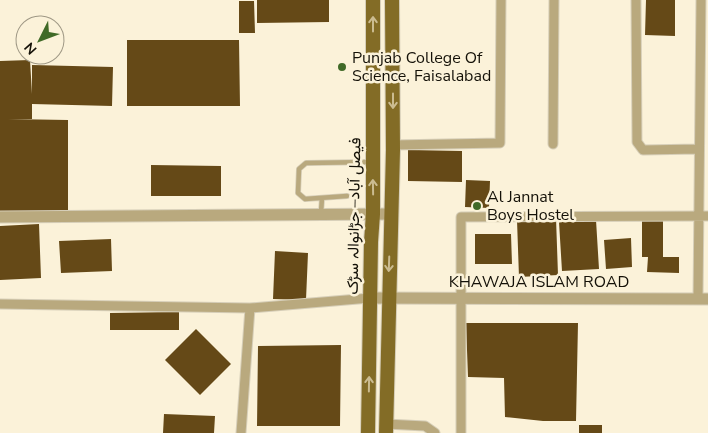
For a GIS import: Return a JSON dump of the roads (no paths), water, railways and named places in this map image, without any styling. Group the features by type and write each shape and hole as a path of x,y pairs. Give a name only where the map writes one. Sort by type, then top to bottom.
{"main road":[{"name":"فیصل آباد– جڑانوالہ سڑک","path":"368,433 370,298 374,214 373,0"},
{"path":"386,429 393,145 392,0"}],"street":[{"path":"393,145 500,143 501,0"},
{"path":"553,144 554,0"},
{"path":"636,0 637,142 639,148 643,150 698,149"},
{"path":"701,0 704,46 703,103 698,149 698,216 703,299"},
{"path":"0,217 391,214"},
{"path":"461,433 460,221 465,215 708,216"},
{"path":"0,304 250,308 370,298"},
{"name":"KHAWAJA ISLAM ROAD","path":"370,298 703,299"},
{"path":"241,433 250,308"},
{"path":"386,429 425,426 435,433"}],"lane":[{"path":"347,196 304,199 298,193 299,169 306,163 373,162"},
{"path":"321,214 322,198"}],"place":[{"name":"Punjab College Of Science, Faisalabad","path":"342,67"},
{"name":"Al Jannat Boys Hostel","path":"477,206"}]}
